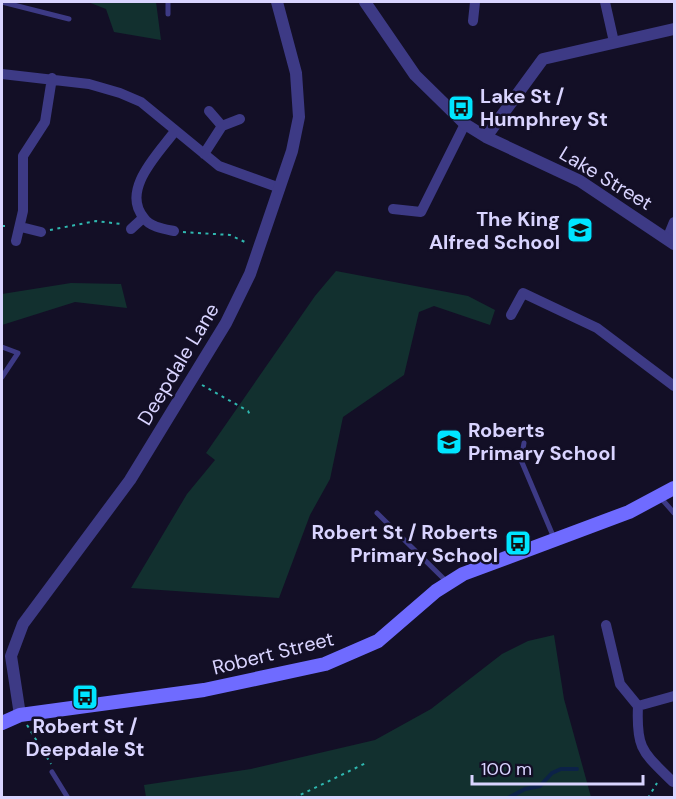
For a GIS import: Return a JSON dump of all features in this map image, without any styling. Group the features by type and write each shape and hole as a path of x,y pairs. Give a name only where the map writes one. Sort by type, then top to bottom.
{"main road":[{"name":"Robert Street","path":"2,723 20,715 204,690 325,664 378,641 448,584 491,562 629,512 675,488"}],"street":[{"name":"Deepdale Lane","path":"20,715 6,653 23,624 129,480 237,302 279,188 297,128 299,97 296,74 277,2"},
{"name":"Lake Street","path":"365,2 415,75 465,124 486,137 580,181 671,241"},
{"path":"473,21 475,2"},
{"path":"605,2 614,42"},
{"path":"486,137 543,59 675,29"},
{"path":"2,74 89,84 141,102 219,166 279,188"},
{"path":"16,241 21,227 24,156 45,122 52,78"},
{"path":"209,111 222,126"},
{"path":"204,154 222,126 240,119"},
{"path":"393,209 421,212 465,124"},
{"path":"174,231 153,225 143,218 137,201 137,189 144,173 175,131"},
{"path":"131,230 143,218"},
{"path":"671,241 675,222"},
{"path":"21,227 41,232"},
{"path":"511,315 523,292 597,328 675,387"},
{"path":"606,625 620,684 638,706 637,730 642,751 672,782"},
{"path":"638,706 675,696"}],"lane":[{"path":"2,2 69,19"},
{"path":"168,2 168,14"},
{"path":"2,347 18,353 2,377"},
{"path":"524,443 520,460 555,539"},
{"path":"660,497 675,513"},
{"path":"377,513 448,584"},
{"path":"52,772 68,798"}],"path":[{"path":"41,232 96,221 120,224 131,230"},
{"path":"174,231 230,235 257,249"},
{"path":"191,380 248,411 251,417"},
{"path":"20,715 50,763 52,772"},
{"path":"294,798 366,763"},
{"path":"648,798 664,773"}],"green space":[{"path":"88,2 156,2 161,40 114,32 106,9"},
{"path":"336,271 468,296 495,310 490,325 434,306 419,312 404,375 343,417 330,479 310,515 279,598 131,588 187,494 215,460 206,453 315,296"},
{"path":"71,283 121,284 127,308 75,302 2,325 2,294"},
{"path":"554,635 564,699 591,797 146,797 144,785 251,769 375,740 431,709 502,654 528,641"}],"waterway":[{"path":"508,798 525,789 540,786 552,773 561,769 577,769"}],"place":[{"name":"Lake St / Humphrey St","path":"461,108"},
{"name":"The King Alfred School","path":"580,230"},
{"name":"Roberts Primary School","path":"449,442"},
{"name":"Robert St / Roberts Primary School","path":"518,543"},
{"name":"Robert St / Deepdale St","path":"85,697"}]}
